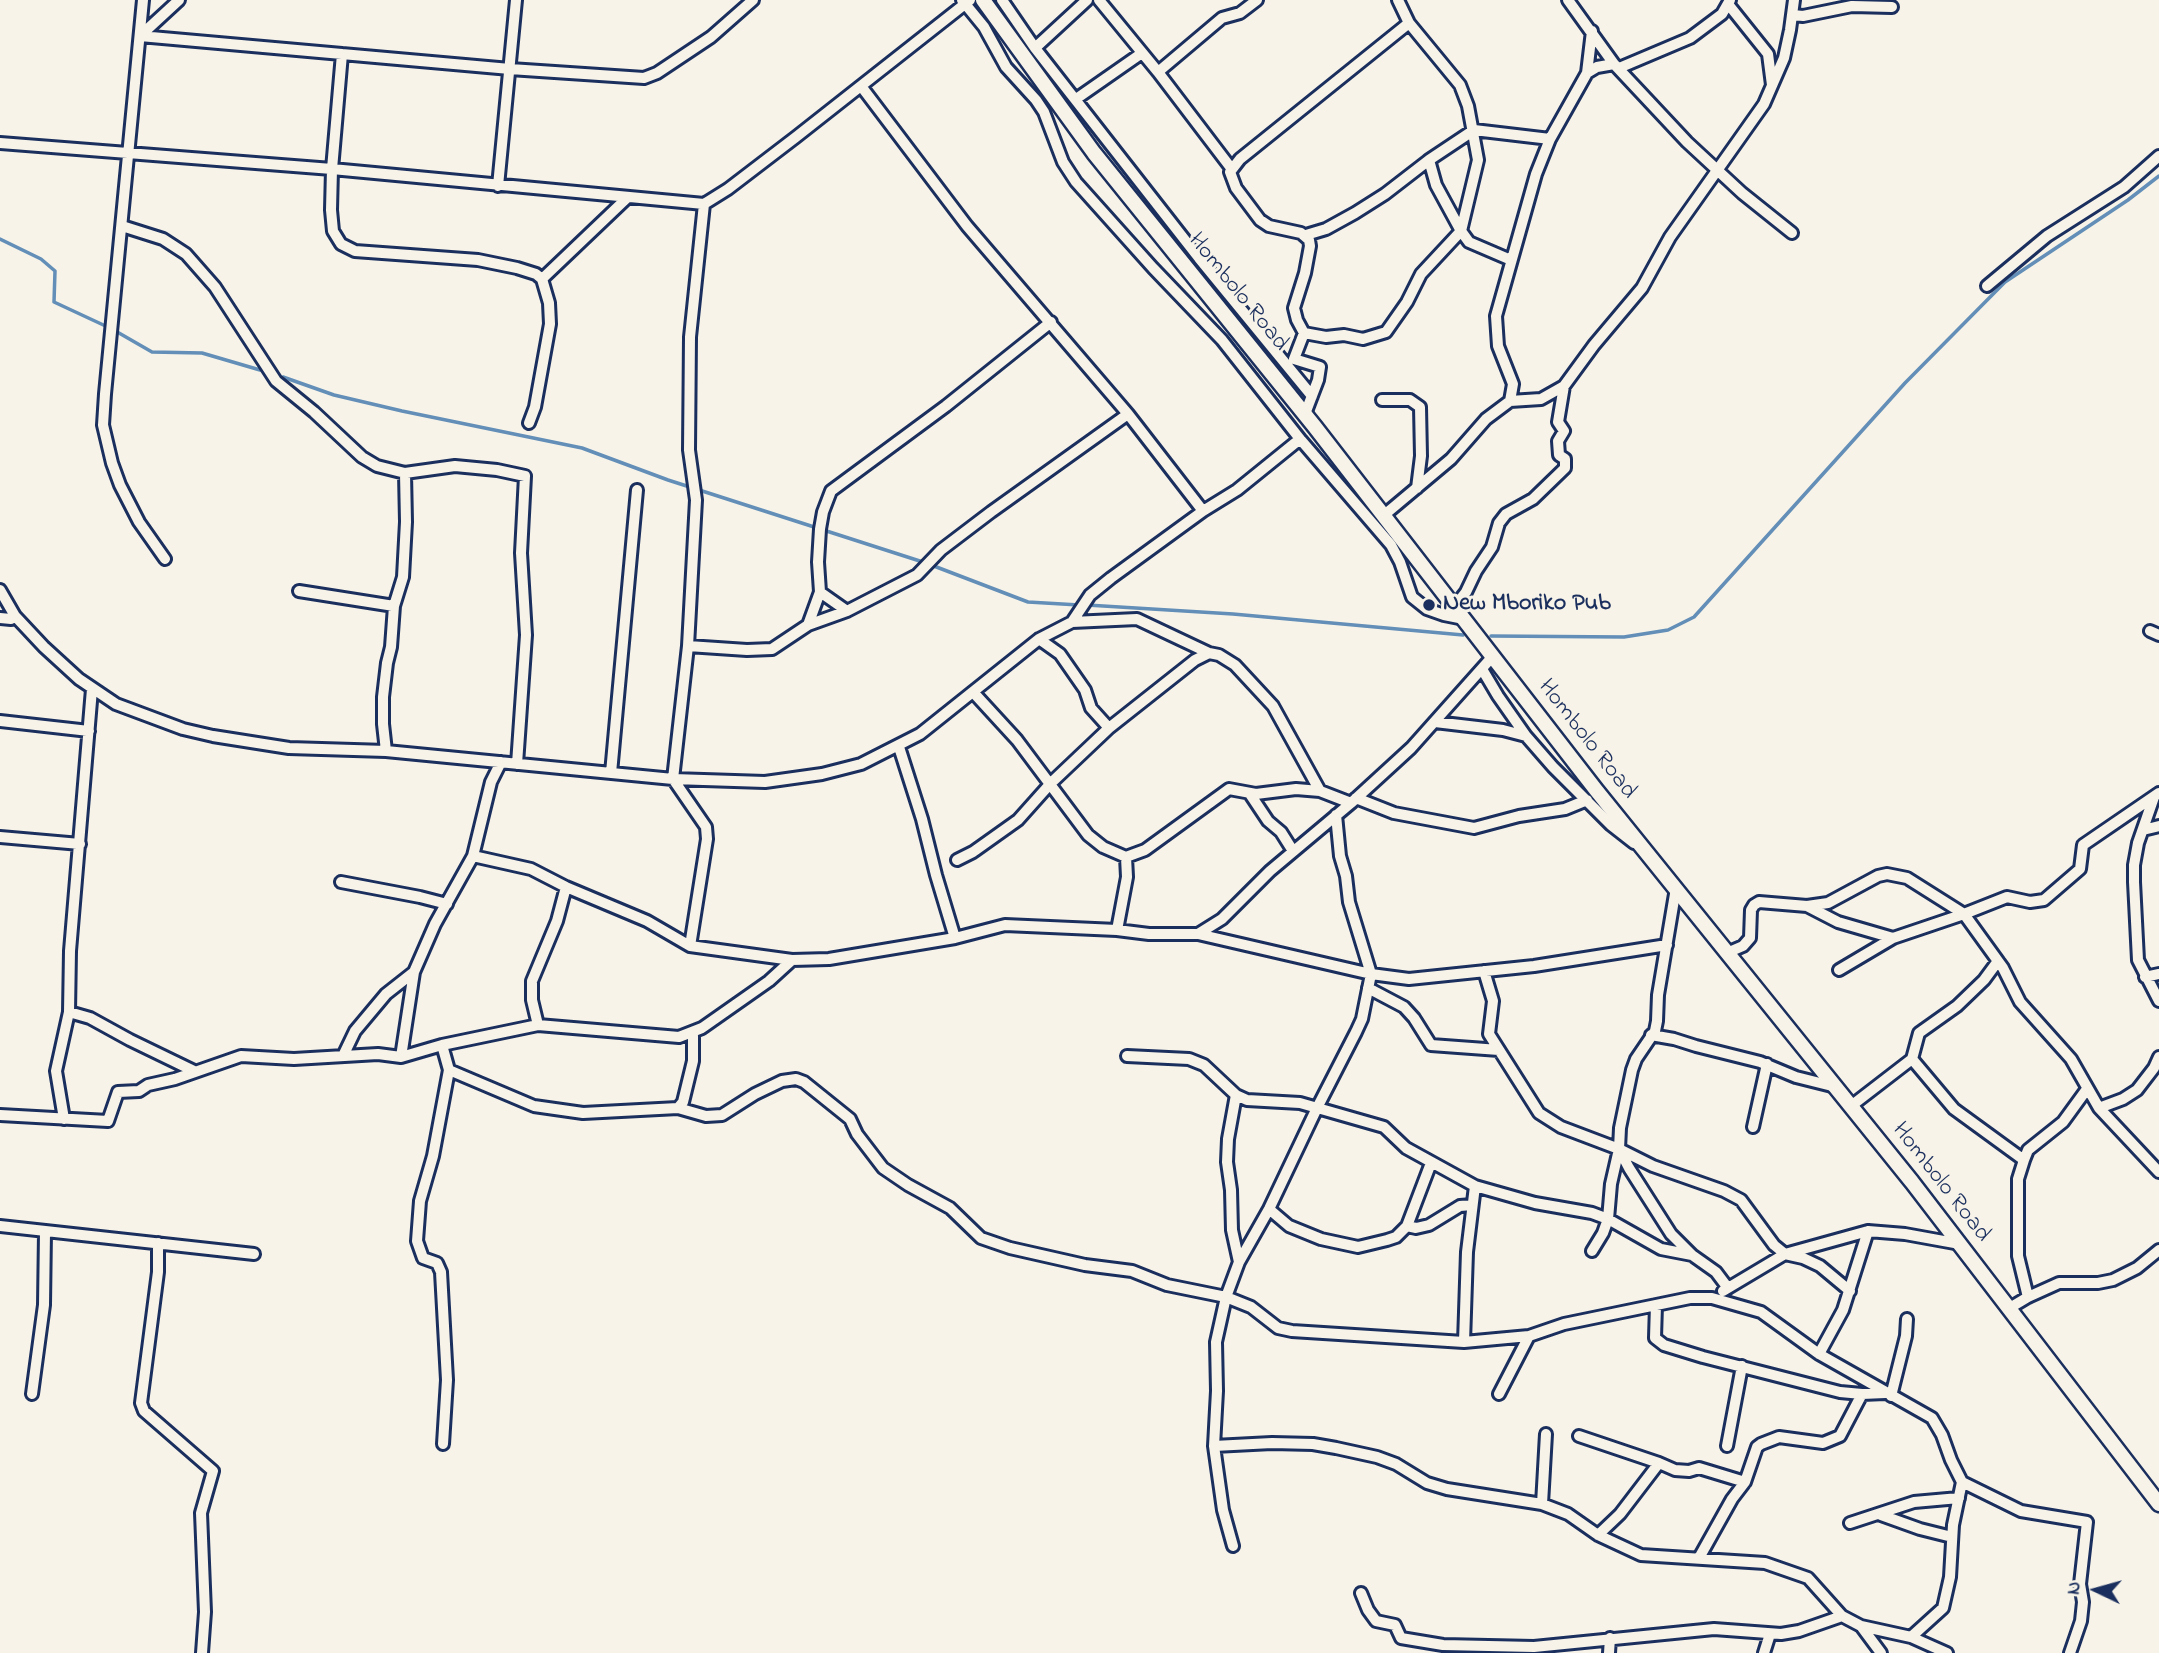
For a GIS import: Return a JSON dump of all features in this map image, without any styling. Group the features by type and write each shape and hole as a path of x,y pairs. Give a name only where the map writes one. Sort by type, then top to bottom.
{"street":[{"path":"143,0 103,425 112,463 125,495 139,522 165,559"},
{"path":"140,36 179,0"},
{"path":"498,186 516,0"},
{"path":"140,36 510,69 650,77 711,37 753,0"},
{"name":"Hombolo Road","path":"983,0 1029,52 1094,153 1305,414 1644,851 1729,952 1960,1244 2159,1504"},
{"path":"1002,0 1029,52 1076,99 1257,331 1312,396"},
{"path":"1006,67 1029,52 1087,0"},
{"path":"1099,0 1231,168"},
{"path":"1158,72 1222,19 1240,13 1257,0"},
{"path":"1304,333 1363,339 1386,332 1407,302 1421,274 1461,232 1478,160 1468,106 1460,85 1409,23 1398,0"},
{"path":"1568,0 1616,66 1687,142 1742,193 1792,233"},
{"path":"1383,516 1462,448 1486,419 1510,401 1541,399 1564,386 1642,288 1665,245 1749,128 1773,87 1784,58 1794,0"},
{"path":"0,143 332,169 704,204 861,86 966,1 1006,67 1044,112 1063,162 1076,182 1222,340 1300,439 1391,545 1412,597 1427,609 1464,619"},
{"path":"1587,73 1597,67 1616,66 1690,38 1721,14 1729,2 1768,54 1773,87"},
{"path":"1793,15 1803,16 1852,6 1892,7"},
{"path":"1409,23 1231,168 1232,182 1260,220 1269,226 1306,235 1326,229 1385,194 1474,130 1550,139"},
{"path":"1510,401 1513,384 1498,346 1496,316 1536,174 1550,139 1587,73 1592,31"},
{"path":"1076,99 1142,53"},
{"path":"342,54 332,169 334,231 341,244 349,249 478,260 517,268 536,274 542,279 549,303 550,324 535,407 529,423"},
{"path":"861,86 968,226 1128,414 1202,511"},
{"path":"1987,286 2048,236 2124,187 2159,156"},
{"path":"1429,160 1436,185 1469,242 1511,260"},
{"path":"542,279 628,197"},
{"path":"690,946 707,839 706,827 673,779 688,646 696,500 689,450 690,338 704,204"},
{"path":"122,226 163,239 186,254 215,287 276,381 362,457 377,466 405,473 455,466 524,476 521,564 526,635 517,764"},
{"path":"1305,414 1320,367 1294,359 1304,333 1294,308 1309,257 1310,246 1306,235"},
{"path":"808,625 820,592 820,529 831,491 946,406 1051,322"},
{"path":"1455,606 1492,547 1499,523 1506,514 1532,499 1565,468 1565,459 1559,455 1558,441 1564,431 1558,422 1564,386"},
{"path":"1382,400 1410,400 1416,402 1420,408 1421,456 1417,488"},
{"path":"688,646 772,649 808,625 847,611 917,575 941,550 1128,414"},
{"path":"1072,622 1090,595 1202,511 1237,490 1300,439"},
{"path":"386,751 383,697 394,606 403,577 406,540 405,473"},
{"path":"611,773 637,490"},
{"path":"0,590 15,616 62,664 92,689 116,704 183,729 289,748 386,751 673,779 746,783 777,781 861,764 898,747 941,719 1039,639 1072,622 1137,619 1209,653 1219,655 1235,665 1273,706 1320,791"},
{"path":"299,591 394,606"},
{"path":"820,592 847,611"},
{"path":"0,618 11,619 15,616"},
{"path":"1039,639 1060,654 1085,690 1091,708 1109,729"},
{"path":"957,860 1018,820 1051,783 1109,729 1195,660 1209,653"},
{"path":"1198,934 1222,919 1293,851 1353,801 1435,722 1493,656"},
{"path":"1482,668 1497,696 1553,767 1611,825 1644,851"},
{"path":"64,1119 56,1071 69,1012 70,951 92,689"},
{"path":"973,692 1017,740 1087,835 1103,847 1125,856 1145,850 1229,789 1250,794 1296,789 1320,791 1394,813 1474,828 1519,816 1565,809 1587,800"},
{"path":"0,721 89,731"},
{"path":"1435,722 1503,730 1526,736"},
{"path":"898,747 922,819 955,938"},
{"path":"401,1057 414,972 472,856 491,782 501,762"},
{"path":"1250,794 1293,851"},
{"path":"1839,970 1893,938 2007,897 2030,902 2044,900 2080,869 2083,845 2157,795"},
{"path":"2157,795 2138,843 2134,864 2135,939 2138,960 2159,1001"},
{"path":"1233,1546 1223,1510 1214,1446 1216,1342 1226,1297 1239,1262 1269,1209 1356,1032 1371,974 1351,912 1340,856 1336,815"},
{"path":"2128,816 2135,825 2138,843"},
{"path":"2143,830 2159,825"},
{"path":"0,837 80,844"},
{"path":"472,856 531,869 566,887 647,921 690,946 792,960 829,959 955,938 1005,925 1149,934 1198,934 1371,974 1421,978 1595,958 1667,945"},
{"path":"1117,930 1127,877 1125,856"},
{"path":"1729,952 1743,946 1750,938 1751,910 1759,902 1807,906 1828,903 1887,873 1897,874 1916,883 1964,914 1998,961 2020,1002 2071,1059 2099,1108 2159,1172"},
{"path":"341,882 447,904"},
{"path":"538,1025 532,1000 532,981 557,920 566,887"},
{"path":"1592,1251 1604,1233 1608,1219 1611,1184 1630,1077 1636,1059 1657,1021 1658,995 1676,888"},
{"path":"1807,906 1838,922 1893,938"},
{"path":"0,1115 108,1121 118,1092 139,1091 241,1056 294,1059 379,1055 401,1057 442,1045 538,1025 670,1037 693,1033 769,981 792,960"},
{"path":"1851,1106 1912,1059 1919,1033 1957,1006 1984,980 1998,961"},
{"path":"1483,971 1493,1001 1489,1034 1528,1099 1539,1112 1561,1127 1741,1200 1767,1237 1786,1254 1819,1266 1850,1291"},
{"path":"343,1056 355,1031 386,994 414,972"},
{"path":"2145,976 2159,974"},
{"path":"1368,988 1404,1007 1431,1045 1499,1050"},
{"path":"69,1012 90,1018 194,1071"},
{"path":"678,1108 683,1101 693,1061 693,1033"},
{"path":"1651,1035 1768,1064 1796,1077 1836,1087"},
{"path":"442,1045 449,1070 433,1156 420,1201 417,1241 422,1258 438,1263 441,1272 446,1380 443,1444"},
{"path":"1127,1056 1193,1060 1204,1065 1236,1095 1247,1100 1291,1101 1384,1127 1406,1148 1475,1186 1535,1203 1592,1213 1661,1249 1692,1255"},
{"path":"2099,1108 2123,1099 2137,1090 2159,1057"},
{"path":"1912,1059 1954,1109 2024,1160"},
{"path":"1753,1127 1768,1064"},
{"path":"449,1070 534,1106 583,1113 678,1108 706,1116 722,1115 755,1094 782,1081 796,1079 850,1119 857,1134 883,1168 950,1208 981,1238 1010,1248 1085,1265 1132,1271 1167,1284 1226,1297 1251,1307 1278,1328 1292,1331 1464,1342 1529,1336 1564,1324 1690,1298 1712,1298 1761,1312 1819,1354 1932,1418 1942,1435 1962,1482 1952,1538 1950,1577 1943,1608 1911,1637"},
{"path":"2028,1297 2018,1256 2018,1179 2028,1150 2063,1122 2087,1089"},
{"path":"1236,1095 1228,1139 1227,1163 1232,1230 1239,1262"},
{"path":"1619,1149 1671,1234 1692,1255 1716,1272 1728,1288"},
{"path":"1269,1209 1289,1226 1321,1239 1358,1247 1387,1240 1396,1237 1407,1226 1431,1163"},
{"path":"1464,1342 1467,1252 1475,1186"},
{"path":"1407,1226 1416,1228 1429,1225 1460,1206 1472,1205"},
{"path":"0,1226 254,1254"},
{"path":"1819,1354 1834,1329 1850,1291 1868,1231"},
{"path":"1712,1298 1786,1254 1868,1231 1905,1234 1960,1244"},
{"path":"32,1394 44,1304 45,1232"},
{"path":"158,1243 158,1272 141,1404 144,1412 213,1471 201,1513 205,1612 202,1653"},
{"path":"2008,1310 2028,1297 2059,1283 2098,1283 2113,1280 2137,1268 2159,1250"},
{"path":"1656,1305 1655,1338 1658,1342 1703,1357 1828,1389 1862,1394 1888,1394"},
{"path":"1888,1394 1906,1336 1907,1319"},
{"path":"1499,1394 1529,1336"},
{"path":"1727,1446 1742,1366"},
{"path":"1699,1558 1732,1499 1745,1482 1760,1444 1779,1437 1824,1443 1839,1436 1862,1394"},
{"path":"1542,1504 1546,1434"},
{"path":"1579,1436 1675,1470 1689,1471 1699,1468 1745,1482"},
{"path":"1214,1446 1272,1443 1313,1444 1336,1448 1396,1464 1427,1483 1447,1489 1542,1504 1568,1514 1598,1535 1641,1555 1765,1563 1798,1573 1817,1586 1842,1616 1861,1626 1911,1637 1947,1653"},
{"path":"1598,1535 1620,1514 1659,1463"},
{"path":"1962,1482 2010,1503 2021,1511 2087,1522 2080,1584 2083,1602 2081,1621 2070,1653"},
{"path":"1850,1523 1914,1502 1959,1498"},
{"path":"1881,1514 1952,1538"},
{"path":"1361,1593 1368,1610 1376,1620 1395,1625 1401,1638 1413,1642 1534,1647 1714,1629 1770,1634 1799,1631 1842,1616"},
{"path":"1861,1626 1881,1653"},
{"path":"1763,1653 1770,1634"},
{"path":"1609,1653 1610,1638"}],"waterway":[{"path":"1491,636 1624,637 1668,630 1694,617 1905,383 2005,282 2128,200 2159,176"},
{"path":"0,239 41,259 55,271 54,302 112,329 152,352 202,353 260,370"},
{"path":"283,377 334,395 582,448 668,480 926,563 1028,602 1079,605"},
{"path":"1087,605 1233,614 1463,635"}],"place":[{"name":"New Mboriko Pub","path":"1429,605"}]}
